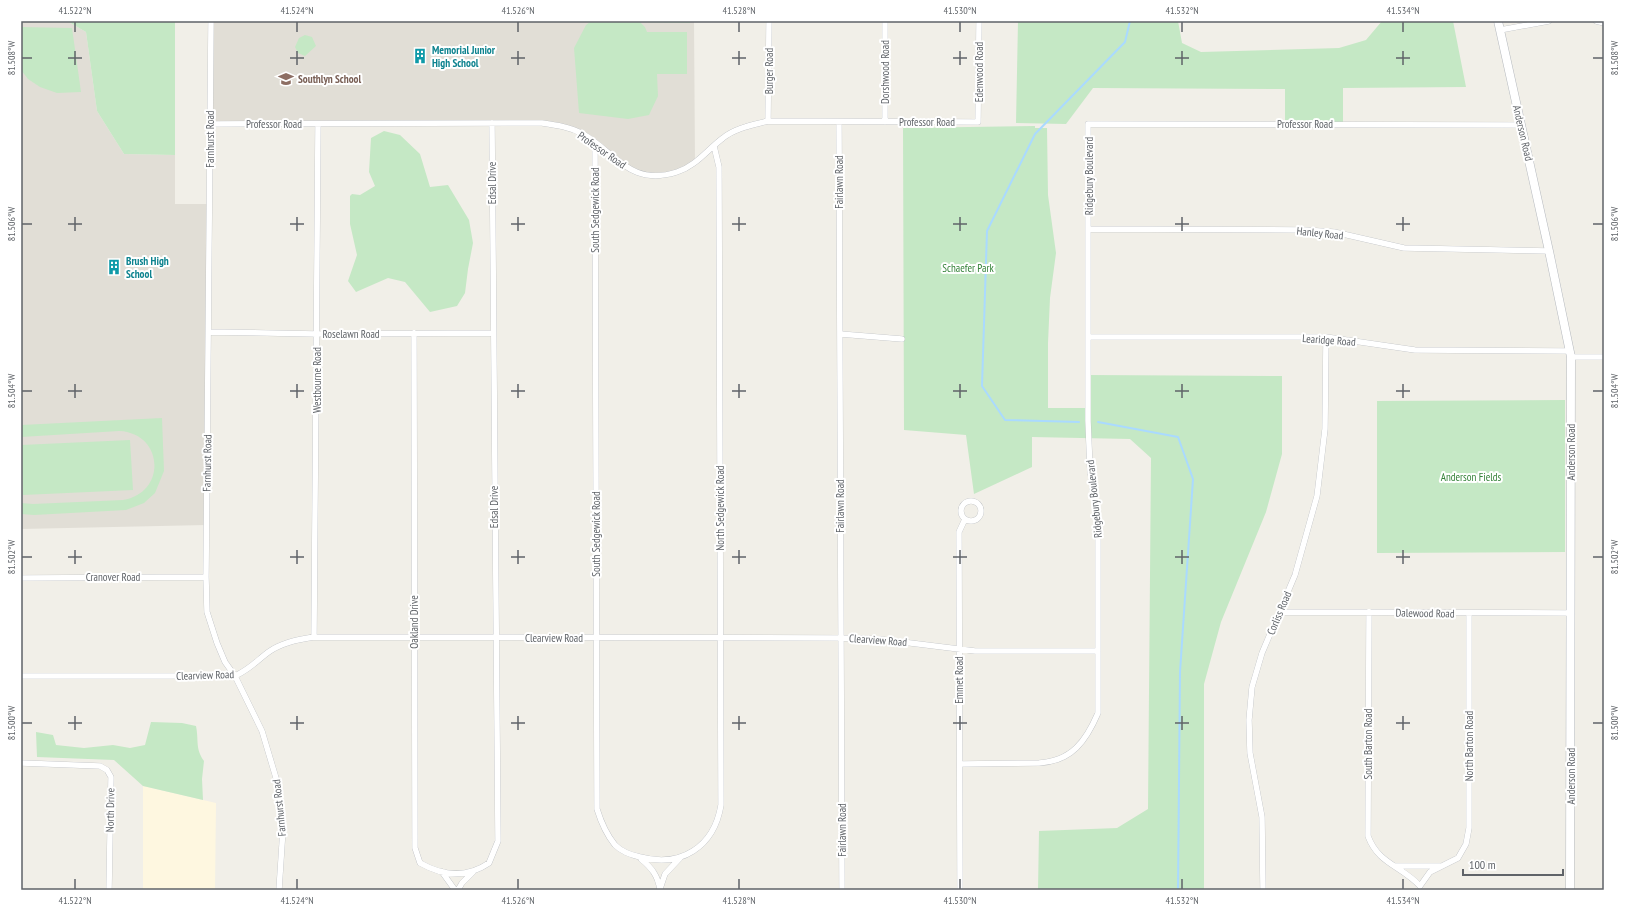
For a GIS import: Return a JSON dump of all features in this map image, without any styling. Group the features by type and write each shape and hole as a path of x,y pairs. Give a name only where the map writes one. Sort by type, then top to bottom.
{"street":[{"name":"Farnhurst Road","path":"211,21 206,577 207,612 225,662 235,676 262,732 279,788 283,829 278,890"},
{"name":"Burger Road","path":"768,121 769,21"},
{"name":"Dorshwood Road","path":"885,21 885,122"},
{"name":"Edenwood Road","path":"978,122 979,21"},
{"path":"1499,25 1549,21"},
{"path":"1596,21 1604,23"},
{"name":"Anderson Road","path":"1499,25 1549,251 1570,354 1570,890"},
{"name":"Professor Road","path":"210,124 542,123 564,126 584,135 618,162 638,173 657,175 677,172 700,160 723,137 738,129 768,121 978,122"},
{"name":"Fairlawn Road","path":"839,122 842,890"},
{"name":"Edsal Drive","path":"465,873 474,871 490,863 498,841 495,638 492,123"},
{"name":"Westbourne Road","path":"314,636 318,124"},
{"name":"Professor Road","path":"1088,124 1521,125"},
{"name":"Ridgebury Boulevard","path":"960,764 1049,763 1061,758 1076,748 1088,735 1098,713 1098,529 1089,450 1088,124"},
{"name":"South Sedgewick Road","path":"595,144 597,809 603,826 616,846 629,854 660,860 683,857"},
{"name":"North Sedgewick Road","path":"660,890 665,874 670,866 703,844 713,830 720,815 721,805 719,167 714,146"},
{"name":"Hanley Road","path":"1089,229 1305,230 1334,232 1404,248 1549,251"},
{"name":"Roselawn Road","path":"209,332 317,334 493,333"},
{"name":"Oakland Drive","path":"414,334 415,848 420,863 442,872 465,873"},
{"path":"840,334 902,339"},
{"name":"Learidge Road","path":"1088,338 1326,337 1415,350 1570,354 1604,357"},
{"name":"Corliss Road","path":"1263,890 1262,817 1250,753 1249,720 1252,687 1262,653 1295,575 1317,496 1325,429 1326,337"},
{"name":"Emmet Road","path":"960,890 959,532 965,519"},
{"name":"Cranover Road","path":"21,578 206,577"},
{"name":"Dalewood Road","path":"1280,612 1469,614 1571,613"},
{"name":"South Barton Road","path":"1369,612 1368,836 1372,847 1392,866 1410,875 1420,888"},
{"name":"North Barton Road","path":"1420,888 1430,872 1458,858 1466,844 1469,828 1469,614"},
{"name":"Clearview Road","path":"21,676 235,676 249,669 271,650 294,640 314,636 414,638 841,638 878,639 975,651 1098,651"},
{"name":"North Drive","path":"21,763 100,766 107,770 111,777 109,890"},
{"path":"639,857 651,867 656,875 660,890"},
{"path":"1392,866 1443,866"},
{"path":"458,890 462,883 474,871"},
{"path":"442,872 455,890"}],"shaded area":[{"path":"21,21 67,21 86,32 97,111 124,154 175,155 175,204 210,204 206,525 21,529"},
{"path":"211,21 694,21 695,163 677,172 638,173 584,135 542,123 210,124"},
{"path":"143,786 216,803 215,890 143,890"}],"green space":[{"path":"67,21 175,21 175,155 124,154 97,111 86,32"},
{"path":"585,21 690,21 690,23 640,22 645,27 647,32 687,32 687,74 657,74 658,96 649,115 628,119 579,113 574,48 586,25 590,22"},
{"path":"1018,21 1178,21 1182,43 1201,52 1339,48 1366,40 1382,21 1453,21 1466,87 1343,88 1343,124 1285,124 1285,89 1093,88 1066,124 1016,123"},
{"path":"21,27 72,28 81,92 57,93 40,87 28,79 21,70"},
{"path":"305,35 312,37 316,46 305,56 298,53 295,47 299,38"},
{"name":"Schaefer Park","path":"1035,126 1035,128 1047,128 1048,195 1056,253 1050,298 1048,408 1088,408 1088,375 1282,376 1282,454 1266,512 1221,622 1204,684 1204,890 1038,890 1039,831 1117,828 1148,809 1151,458 1130,439 1032,437 1032,467 974,494 966,435 904,430 903,128"},
{"path":"384,131 400,135 420,154 430,187 448,185 469,220 473,243 465,293 457,306 430,312 405,282 388,278 356,292 348,281 357,255 350,224 350,196 352,194 360,195 375,186 369,172 371,138"},
{"name":"Anderson Fields","path":"1565,400 1565,552 1377,553 1377,401"},
{"path":"162,418 164,471 155,493 144,503 126,510 34,515 21,514 21,503 33,504 123,500 137,495 147,487 153,476 154,464 152,452 145,442 134,434 119,431 21,437 21,425"},
{"path":"130,440 133,490 23,495 21,445"},
{"path":"151,722 182,723 196,726 198,748 204,761 202,779 203,800 143,786 114,760 37,757 36,732 53,735 56,745 84,748 113,745 130,748 145,745"}],"waterway":[{"path":"1079,422 1005,420 982,386 987,231 1035,134 1125,42 1130,21"},
{"path":"1098,422 1178,437 1193,479 1180,672 1178,890"}],"place":[{"name":"Memorial Junior High School","path":"420,56"},
{"name":"Southlyn School","path":"286,79"},
{"name":"Brush High School","path":"114,267"}]}
